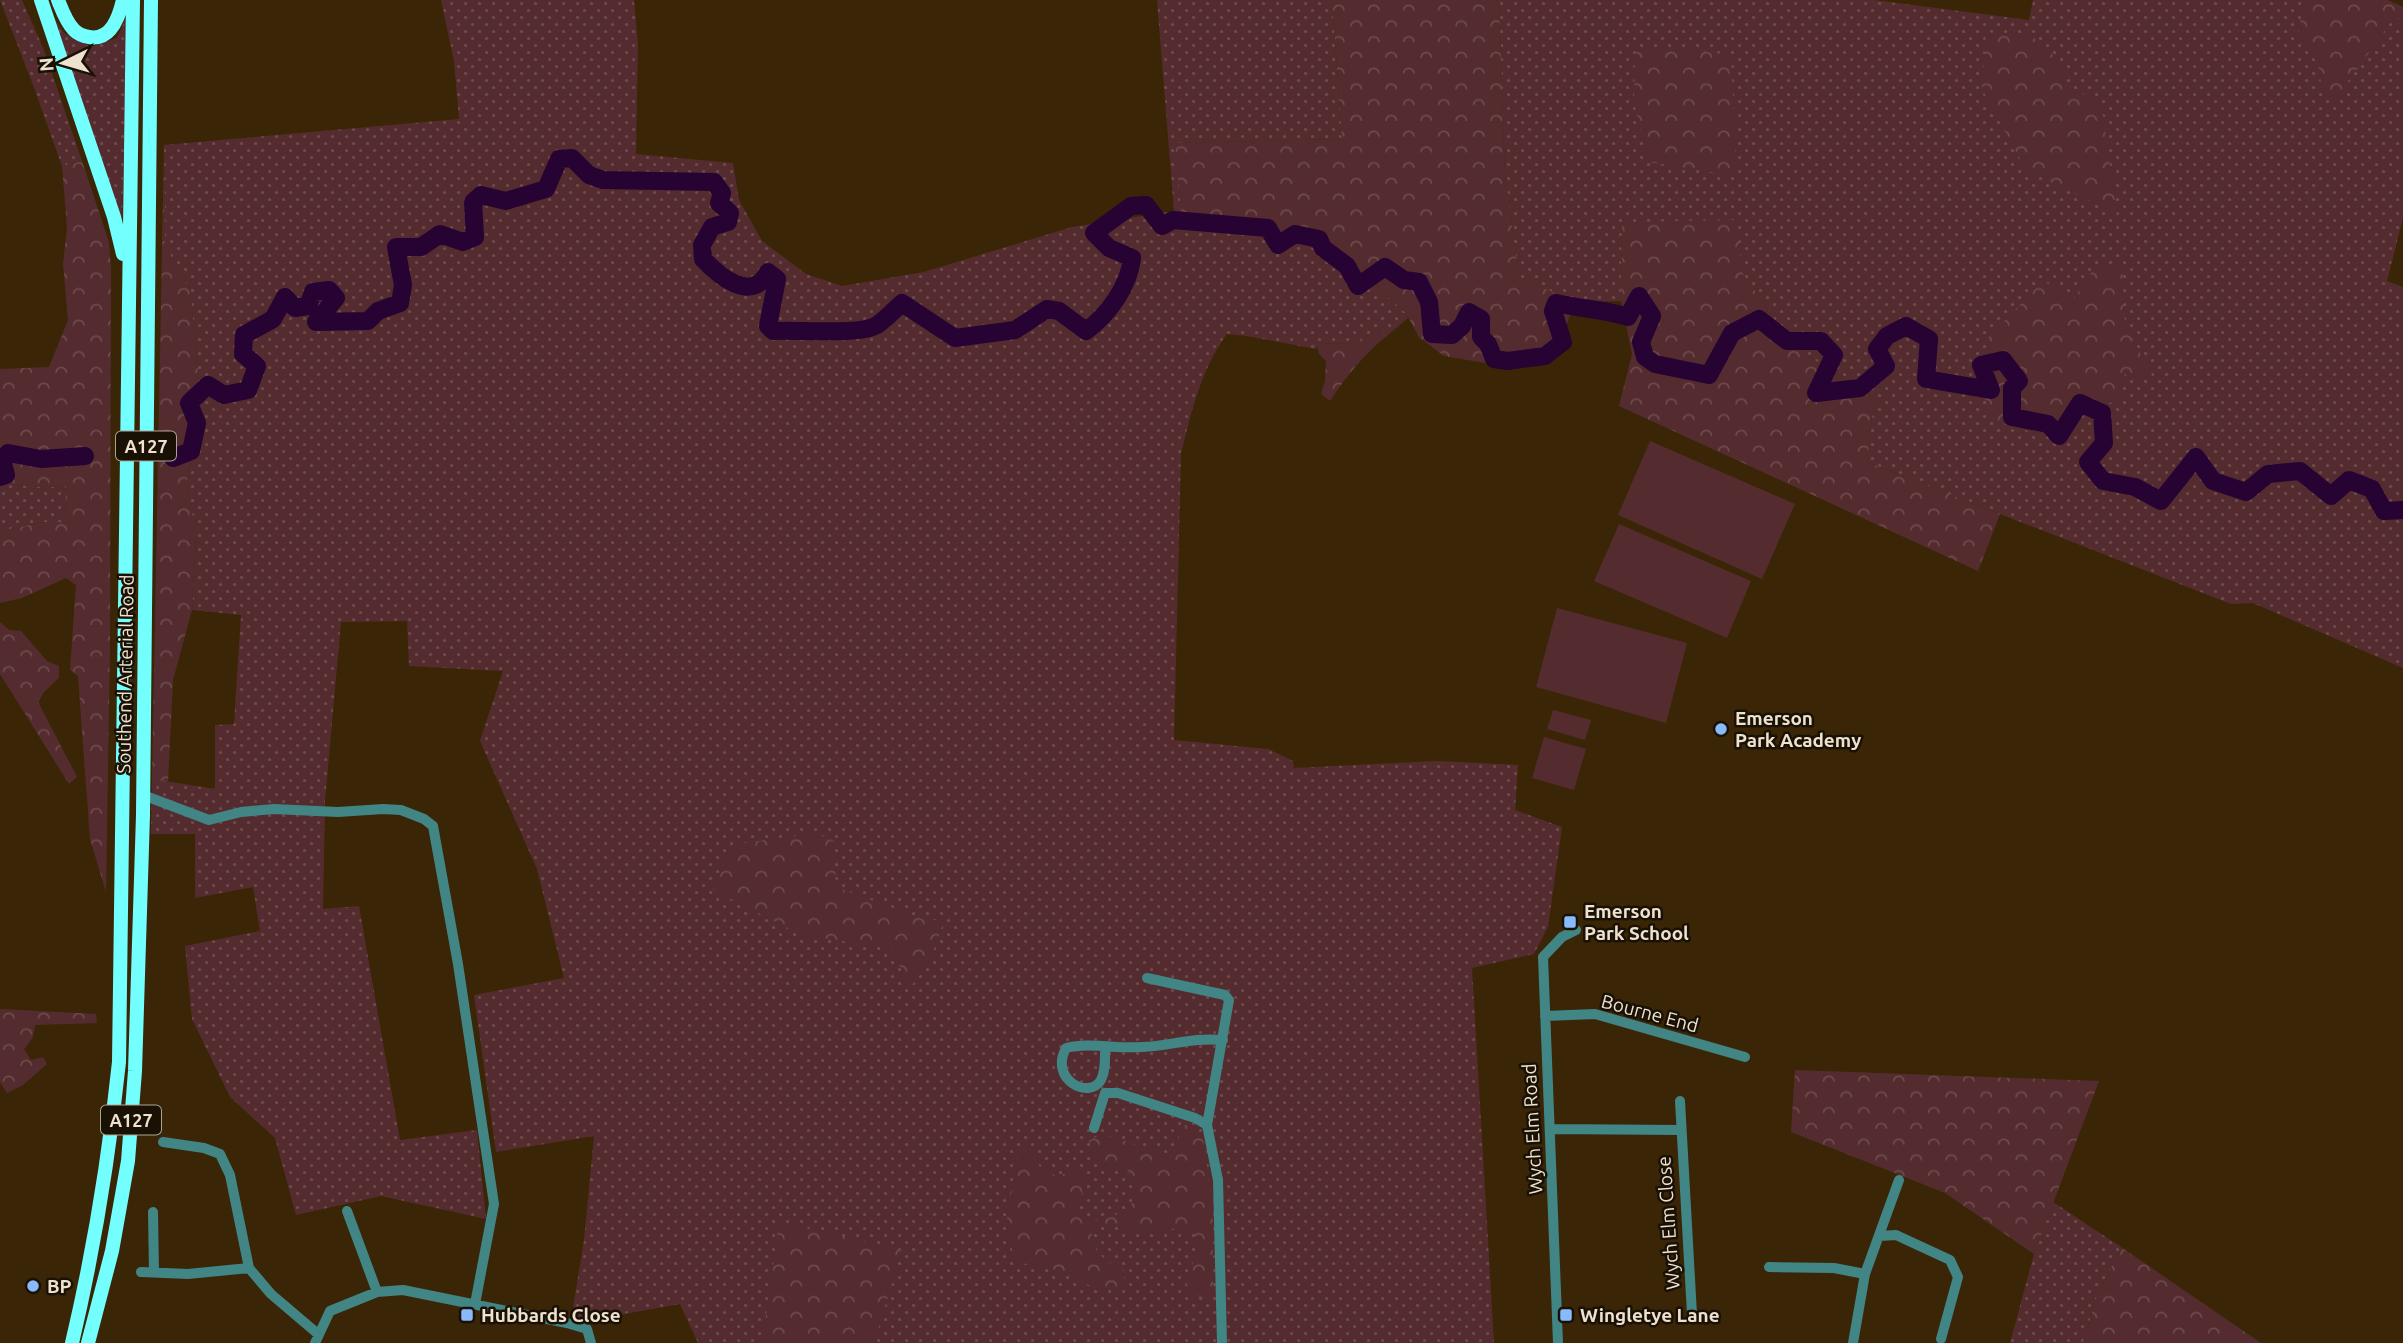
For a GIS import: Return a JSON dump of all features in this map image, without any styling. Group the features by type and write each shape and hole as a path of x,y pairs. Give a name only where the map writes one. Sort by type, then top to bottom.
{"highway":[{"path":"41,0 114,216 128,290"},
{"path":"58,0 74,30 94,37 102,36 113,27 123,0"},
{"name":"Southend Arterial Road","path":"72,1343 90,1266 110,1152 119,1062 133,0"},
{"name":"Southend Arterial Road","path":"88,1343 112,1251 128,1161 135,1070 143,795 150,0"}],"street":[{"path":"143,795 209,820 241,812 274,809 338,812 383,809 401,810 424,819 433,826 458,964 494,1204 475,1304"},
{"name":"Wych Elm Road","path":"1558,1343 1543,957 1562,937 1576,930"},
{"path":"1147,978 1225,995 1229,1000 1207,1125 1218,1180 1222,1343"},
{"name":"Bourne End","path":"1545,1016 1595,1014 1745,1057"},
{"path":"1105,1047 1105,1064 1100,1081 1095,1086 1083,1087 1070,1083 1063,1074 1060,1058 1066,1048 1080,1045 1145,1047 1199,1038 1223,1040"},
{"path":"1094,1128 1105,1093 1118,1093 1152,1103 1207,1125"},
{"name":"Wych Elm Close","path":"1680,1101 1692,1314"},
{"name":"Wych Elm Close","path":"1550,1129 1680,1130"},
{"path":"163,1142 204,1148 220,1154 230,1175 249,1268 317,1338 330,1311 377,1292 410,1290 587,1329 591,1343"},
{"path":"1853,1343 1865,1274 1899,1181"},
{"path":"347,1211 377,1292"},
{"path":"153,1212 154,1272"},
{"path":"1879,1236 1896,1235 1950,1260 1958,1277 1941,1339"},
{"path":"1769,1267 1833,1268 1865,1274"},
{"path":"141,1272 188,1274 249,1268"}],"green space":[{"path":"0,0 22,0 44,50 82,161 62,166"},
{"path":"441,0 634,0 638,45 636,154 733,163 739,200 762,241 806,274 842,286 924,272 1072,227 1174,211 1157,0 1332,0 1342,139 1176,143 1182,223 1305,244 1361,273 1406,313 1408,318 1388,335 1379,329 1353,343 1318,344 1316,349 1227,334 1210,362 1198,392 1181,454 1174,740 1268,749 1293,761 1294,768 1438,761 1518,765 1515,810 1562,827 1548,927 1534,954 1472,968 1494,1343 698,1343 680,1304 585,1321 572,1314 584,1240 594,1136 496,1152 474,995 564,978 537,869 480,741 503,671 409,666 407,621 341,622 325,801 323,909 359,906 400,1140 477,1130 486,1219 381,1196 296,1215 275,1138 230,1097 192,1019 185,946 260,931 253,887 195,898 195,834 151,834 152,779 215,789 215,725 234,724 241,615 192,610 196,537 187,484 198,373 190,290 165,246 164,145 459,119 454,61"},
{"path":"1332,0 1499,0 1505,175 1519,277 1575,302 1561,339 1535,358 1503,366 1444,356 1419,337 1406,313 1361,273 1305,244 1182,223 1175,143 1342,139"},
{"path":"1499,0 1874,0 2029,20 2033,0 2387,0 2403,7 2403,218 2387,281 2403,287 2403,668 2253,603 2231,604 1867,462 1874,401 1791,344 1742,272 1622,222 1621,301 1575,302 1519,277 1505,175"},
{"path":"2304,0 2387,0 2403,7 2403,16 2391,22 2336,98 2323,96 2318,64 2298,35"},
{"path":"48,8 64,33 91,47 117,38 127,15 122,227"},
{"path":"1986,32 2033,37 2068,69 2066,87 2101,101 2117,214 2026,170 1982,89"},
{"path":"1635,48 1684,49 1731,55 1737,176 1648,162 1634,102"},
{"path":"164,145 165,246 190,290 198,373 187,484 196,535 192,610 173,680 168,782 152,779"},
{"path":"82,161 109,242 111,269 106,892 90,839 78,676 70,670 76,585 66,578 22,598 0,603 0,531 44,522 65,522 66,486 0,484 0,369 49,367 68,320 63,264 67,228 62,166"},
{"path":"1737,220 1742,272 1791,344 1874,401 1867,462 2000,514 1978,571 1619,406 1632,354 1621,301 1622,222"},
{"path":"2097,264 2122,266 2125,325 2155,381 2125,374 2117,403 2089,402 2045,436 1994,421 1982,391 1988,338 2043,281 2074,298"},
{"path":"1379,329 1388,335 1356,365 1330,401 1321,394 1326,361 1319,354 1317,344 1353,343"},
{"path":"1650,441 1795,504 1762,579 1618,515"},
{"path":"0,484 66,486 65,523 44,522 0,531"},
{"path":"1619,524 1751,581 1727,638 1594,581"},
{"path":"1557,608 1687,643 1666,723 1536,687"},
{"path":"0,622 9,630 21,631 47,661 59,666 59,678 38,702 77,777 69,784 0,674"},
{"path":"1553,710 1591,720 1585,740 1547,729"},
{"path":"1544,737 1586,749 1574,790 1532,778"},
{"path":"816,833 834,841 836,887 923,919 944,921 930,960 912,985 906,979 891,948 801,935 713,890 731,845"},
{"path":"0,1009 96,1014 97,1023 35,1025 33,1037 24,1049 31,1060 43,1057 47,1064 23,1085 7,1093 0,1082"},
{"path":"1795,1070 2099,1081 2034,1254 1945,1193 1791,1132"},
{"path":"1191,1124 1203,1138 1213,1210 1213,1293 1205,1298 1185,1293 1188,1273 1198,1253 1195,1234 1177,1228 1140,1235 1120,1227 1092,1224 1093,1241 1099,1253 1124,1270 1125,1285 1102,1291 1051,1268 1014,1262 1007,1217 1019,1149 1027,1146 1040,1167 1058,1177 1076,1167 1087,1168 1079,1211 1098,1222 1130,1209 1138,1183 1126,1169 1107,1169 1094,1157 1089,1141 1101,1134 1169,1154 1178,1149 1180,1126"},
{"path":"2053,1202 2121,1247 2096,1299 2083,1343 2010,1343 2034,1254"},
{"path":"779,1222 902,1250 874,1343 762,1343"},
{"path":"2121,1247 2261,1343 2083,1343 2096,1299"}],"waterway":[{"path":"173,458 191,451 197,423 189,403 208,385 224,395 248,390 257,366 243,354 244,335 273,319 285,297 295,308 308,306 313,292 329,290 336,298 316,322 368,321 378,311 400,303 403,285 396,247 421,247 440,234 463,242 475,237 473,202 481,195 506,201 546,189 559,159 572,158 589,175 603,180 714,182 722,193 719,203 730,213 728,222 712,227 702,245 703,259 718,273 736,284 753,286 768,272 777,279 768,326 773,331 843,331 869,328 880,323 902,303 955,338 1015,330 1047,309 1059,311 1086,331 1116,299 1127,279 1132,258 1109,248 1094,233 1131,206 1146,205 1162,226 1173,220 1268,228 1278,245 1295,234 1319,239 1323,248 1347,266 1358,286 1385,267 1404,280 1419,282 1429,302 1432,334 1452,335 1462,326 1469,312 1481,319 1481,337 1488,344 1494,359 1507,361 1545,356 1563,342 1553,311 1556,303 1628,317 1639,296 1652,316 1641,342 1645,357 1655,364 1709,375 1732,333 1759,319 1787,341 1821,341 1834,355 1816,393 1860,388 1886,366 1877,349 1887,336 1906,326 1929,339 1926,379 1991,390 1981,365 2003,360 2019,381 2012,388 2012,417 2048,424 2059,436 2080,403 2102,413 2104,443 2088,462 2103,481 2135,487 2161,501 2196,457 2213,481 2246,492 2268,474 2300,471 2331,496 2349,480 2372,489 2384,511 2403,510"},
{"path":"0,477 6,475 2,460 8,453 41,459 85,456"}],"place":[{"name":"Emerson Park Academy","path":"1721,729"},
{"name":"Emerson Park School","path":"1570,922"},
{"name":"BP","path":"33,1286"},
{"name":"Hubbards Close","path":"467,1315"},
{"name":"Wingletye Lane","path":"1566,1315"}]}
